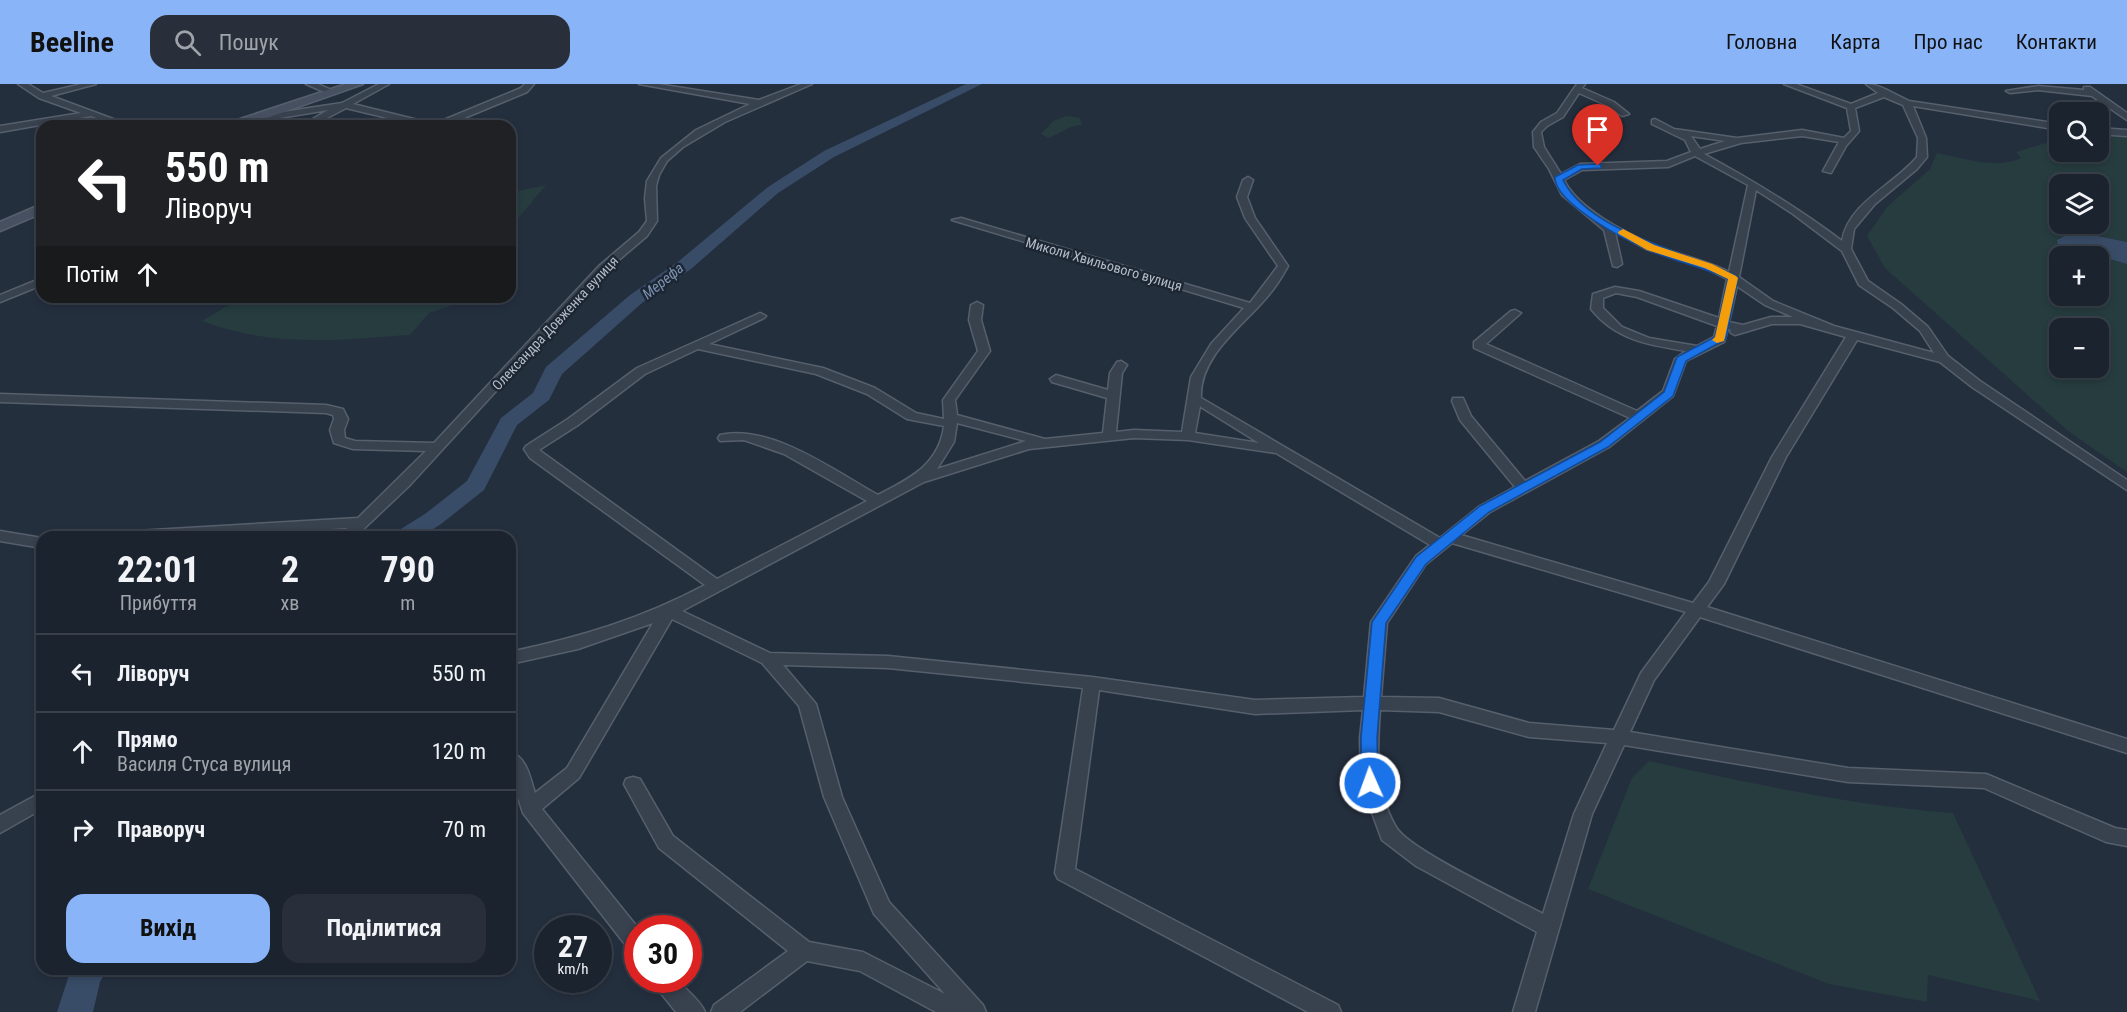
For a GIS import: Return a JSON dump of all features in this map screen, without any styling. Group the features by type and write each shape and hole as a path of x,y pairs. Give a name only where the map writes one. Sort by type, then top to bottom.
{"street":[{"path":"22,84 42,96 111,120"},
{"path":"42,96 92,84"},
{"path":"310,84 332,93"},
{"path":"313,105 332,93 357,84"},
{"path":"316,120 386,84"},
{"path":"452,120 524,90 530,84"},
{"path":"643,84 762,103"},
{"name":"Олександра Довженка вулиця","path":"353,531 404,483 603,268 643,234 652,221 649,200 654,175 666,156 692,136 808,84"},
{"path":"1788,84 1851,107 1884,94"},
{"path":"1870,84 1884,94 1907,103 2049,125"},
{"path":"2089,84 2083,86 2127,117"},
{"path":"1617,264 1609,229 1565,193 1539,147 1537,132 1544,124 1560,115 1579,87 1625,114"},
{"path":"2010,90 2038,88 2094,94"},
{"path":"1846,249 1849,229 1872,202 1923,157 1922,138 1907,103"},
{"path":"313,105 325,115"},
{"path":"250,120 313,105 346,105 407,120"},
{"path":"1827,171 1855,131 1851,107"},
{"path":"51,120 91,113"},
{"path":"1655,122 1687,136 1694,144 1696,153 1753,184 1797,212 1846,249 1863,283 1897,306 1924,329 1944,359 1976,384 2127,486"},
{"path":"0,129 36,123"},
{"path":"1672,131 1740,140"},
{"path":"2109,131 2127,133"},
{"path":"1558,179 1581,167 1668,164 1740,140 1802,133 1846,141"},
{"path":"1188,436 1195,400 1193,388 1198,375 1219,342 1275,282 1283,266 1250,218 1242,197 1248,180"},
{"path":"1720,339 1753,184"},
{"path":"0,228 36,211"},
{"path":"1593,216 1650,248 1709,266 1733,278 1769,303 1829,328"},
{"name":"Миколи Хвильового вулиця","path":"957,220 1252,307"},
{"path":"0,299 36,284"},
{"path":"1699,350 1646,341 1618,329 1597,309 1597,296 1615,290 1639,294 1723,324 1742,328"},
{"path":"919,479 940,459 947,447 951,421 949,400 984,351 975,320 977,305"},
{"path":"1515,313 1478,345 1639,417"},
{"path":"715,585 535,455 531,449 573,422 641,371 760,316"},
{"path":"1548,928 1423,860 1389,834 1370,783 1369,738 1379,622 1421,561 1485,509 1604,444 1669,393 1681,359 1742,328 1771,320 1800,321 1944,359"},
{"path":"1528,1009 1548,928 1583,813 1618,737 1647,677 1716,584 1779,457 1854,334"},
{"path":"695,345 819,371 871,391 912,416 951,421 1048,443"},
{"path":"1109,437 1116,373 1121,365"},
{"path":"1056,380 1113,396"},
{"path":"0,398 326,409 338,412 341,418 337,430 339,440 354,445 438,447"},
{"path":"1195,400 1206,404 1280,450 1445,541 1697,610 2127,746"},
{"path":"1458,401 1466,417 1523,488"},
{"path":"516,657 578,643 669,610 919,479 1027,445 1134,434 1188,436 1280,450"},
{"path":"725,438 745,436 789,451 878,501"},
{"path":"217,531 363,522"},
{"path":"0,536 36,542"},
{"path":"669,610 768,659 807,704 833,797 881,908 975,1012"},
{"path":"530,808 573,773 669,610"},
{"path":"768,659 888,662 1092,683 1254,707 1371,703 1439,705 1529,730 1618,737 1848,775 1986,781 2113,836 2127,838"},
{"path":"1092,683 1065,873 1330,1012"},
{"path":"516,766 530,808 624,927"},
{"path":"633,784 666,842 804,951 863,962 957,1012"},
{"path":"0,825 36,804"},
{"path":"722,1012 804,951"},
{"path":"674,993 686,1008 694,1012"}],"green space":[{"path":"1066,116 1080,118 1082,125 1069,128 1049,138 1041,134 1053,121"},
{"path":"2109,134 2127,135 2127,242 2088,234 2109,234 2109,174 2049,174 2049,234 2078,234 2058,238 2062,246 2049,246 2049,306 2109,306 2109,260 2127,264 2127,472 2068,431 1885,268 1867,236 1887,207 1930,169 1937,153 1979,162 2001,163 2021,158 2016,152 2049,142 2049,162 2109,162"},
{"path":"546,185 516,221 516,192"},
{"path":"237,303 458,303 429,313 410,335 330,340 280,339 228,330 202,321 227,306"},
{"path":"1649,761 1838,799 1953,813 2040,1001 1928,975 1927,1002 1829,984 1588,889 1632,778"}],"water":[{"path":"2088,234 2127,242 2127,264 2109,259 2109,246 2058,245 2057,240 2066,235"}],"waterway":[{"name":"Мерефа","path":"414,531 433,519 476,485 508,422 542,396 553,371 636,299 685,265 773,190 829,154 976,84"},
{"name":"Мерефа","path":"75,1012 85,975"}],"slow traffic":[{"path":"1623,232 1650,248 1709,266 1733,278 1720,339 1717,340"}],"route":[{"path":"1370,783 1369,738 1379,622 1421,561 1485,509 1604,444 1669,393 1681,359 1720,339 1733,278 1709,266 1650,248 1593,216 1565,193 1558,179 1581,167 1598,166"}]}
